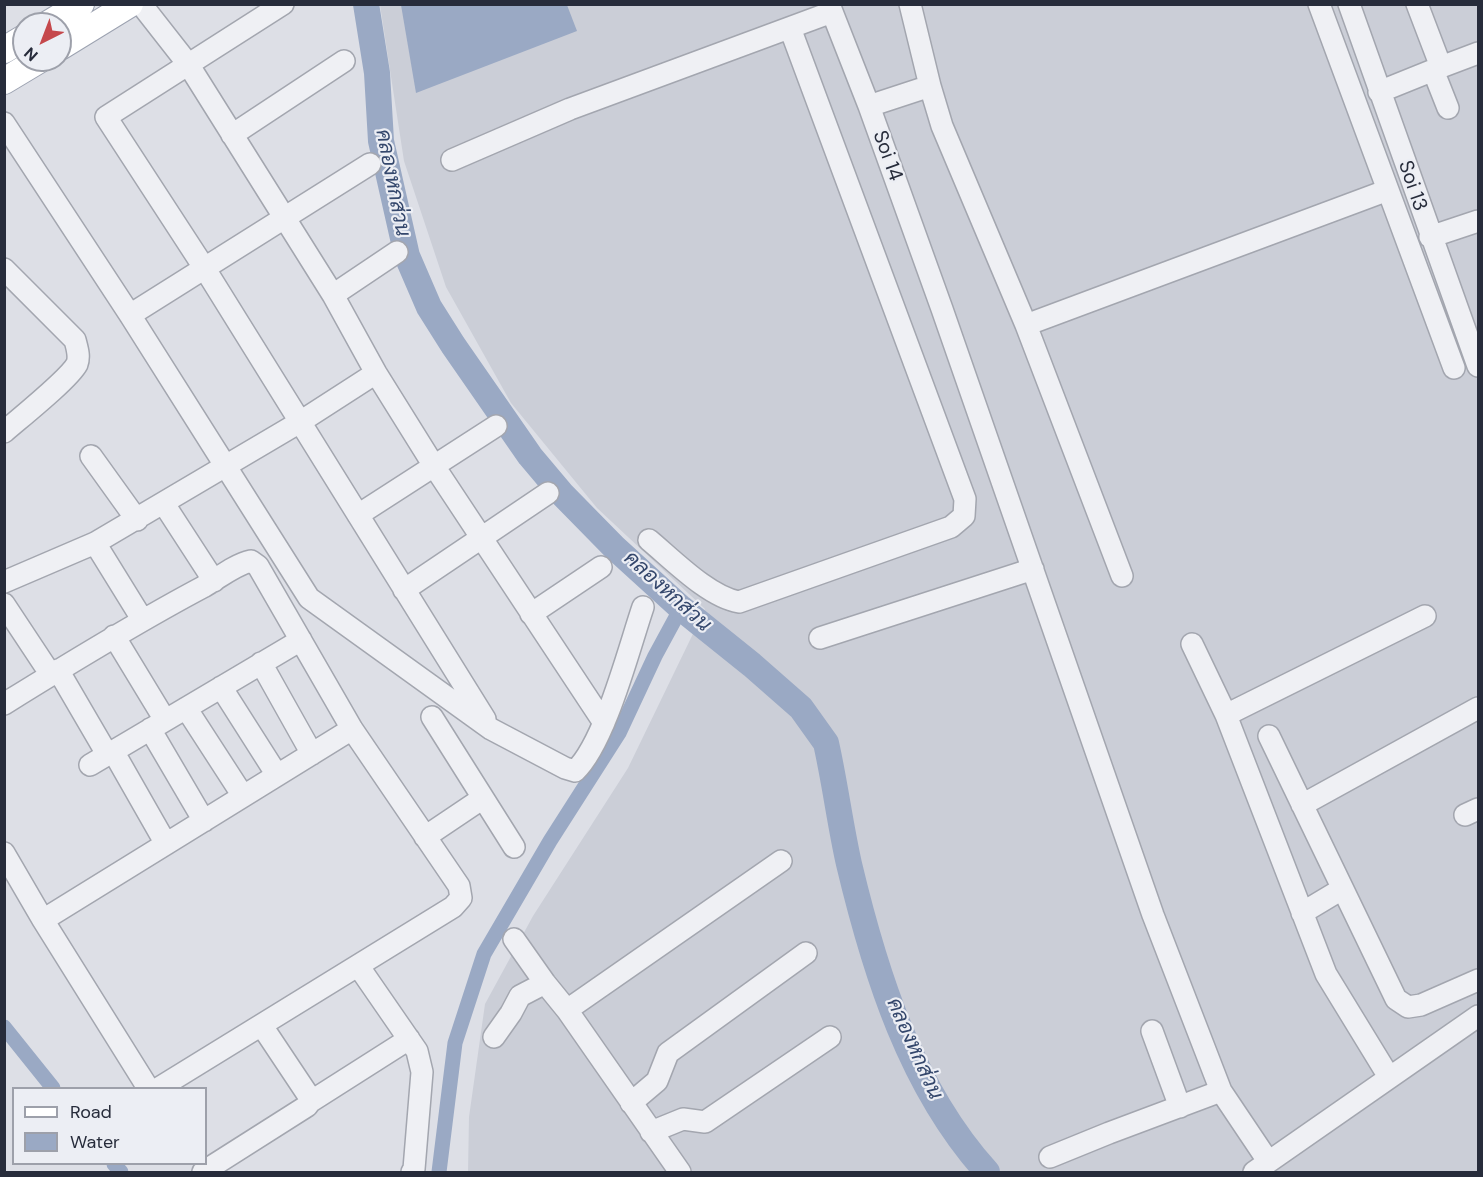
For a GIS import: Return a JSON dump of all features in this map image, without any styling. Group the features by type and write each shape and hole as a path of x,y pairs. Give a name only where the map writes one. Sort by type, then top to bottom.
{"main road":[{"path":"68,12 81,4"},
{"path":"72,40 130,4"},
{"path":"4,81 19,72"}],"street":[{"path":"141,4 188,64 333,295 376,374 434,466 604,723"},
{"path":"283,4 106,117 205,269 491,729"},
{"path":"910,4 942,126 1026,325 1122,576"},
{"path":"1319,4 1454,368"},
{"name":"Soi 13","path":"1348,4 1430,237 1479,366"},
{"path":"1417,4 1448,108"},
{"path":"452,160 570,109 790,28 830,8"},
{"name":"Soi 14","path":"830,8 869,106 942,309 1153,915 1221,1091 1261,1167"},
{"path":"649,540 714,593 727,600 739,602 951,527 964,516 965,499 790,28"},
{"path":"1379,92 1479,52"},
{"path":"232,135 344,61"},
{"path":"869,106 930,86"},
{"path":"4,123 130,315 309,598 491,729 575,771 582,764 604,723 643,607"},
{"path":"130,315 370,164"},
{"path":"1026,325 1388,190"},
{"path":"1430,237 1479,220"},
{"path":"333,295 397,252"},
{"path":"4,269 75,340 78,355 76,364 59,383 4,432"},
{"path":"4,582 95,543 164,504 376,374"},
{"path":"358,515 496,426"},
{"path":"91,456 137,519"},
{"path":"404,590 548,494"},
{"path":"164,504 214,581"},
{"path":"95,543 142,619"},
{"path":"4,704 142,619 214,581 244,562 251,561 258,566 352,729 459,886 461,898 453,907 162,1087"},
{"path":"531,614 601,567"},
{"path":"820,638 1033,569"},
{"path":"4,604 54,673 103,757 166,844"},
{"path":"1226,715 1425,616"},
{"path":"114,636 204,820"},
{"path":"103,757 301,640"},
{"path":"1192,644 1226,715 1326,974 1389,1077"},
{"path":"261,663 312,754"},
{"path":"221,687 277,775"},
{"path":"186,708 243,796"},
{"path":"1302,805 1479,708"},
{"path":"432,717 514,847"},
{"path":"43,920 352,729"},
{"path":"1269,736 1396,999 1408,1007 1421,1005 1479,980"},
{"path":"425,837 483,798"},
{"path":"4,853 147,1087"},
{"path":"567,1010 781,861"},
{"path":"1302,913 1342,889"},
{"path":"514,939 567,1010 680,1173"},
{"path":"631,1103 657,1081 668,1053 806,953"},
{"path":"359,967 417,1052 422,1072 412,1173"},
{"path":"494,1037 520,996 545,983"},
{"path":"1261,1167 1479,1016"},
{"path":"262,1026 310,1098 310,1102"},
{"path":"1152,1031 1180,1107"},
{"path":"651,1132 683,1119 705,1122 830,1037"},
{"path":"201,1173 409,1039"},
{"path":"1050,1157 1221,1091"}],"shaded area":[{"path":"380,5 1478,5 1478,1172 468,1172 469,1117 485,1004 533,916 628,768 705,609 597,508 511,403 446,287 404,161"}],"water":[{"path":"401,5 567,5 577,31 416,93"}],"waterway":[{"name":"คลองหกส่วน","path":"366,4 377,73 381,141 407,256 429,307 530,456 562,494 614,547 681,608 801,708 826,743 859,905 899,1027 937,1104 960,1139 987,1172"},
{"path":"439,1172 455,1043 484,954 550,841 619,733 655,656 681,608"},
{"path":"4,1027 52,1087"},
{"path":"115,1165 121,1172"}]}
